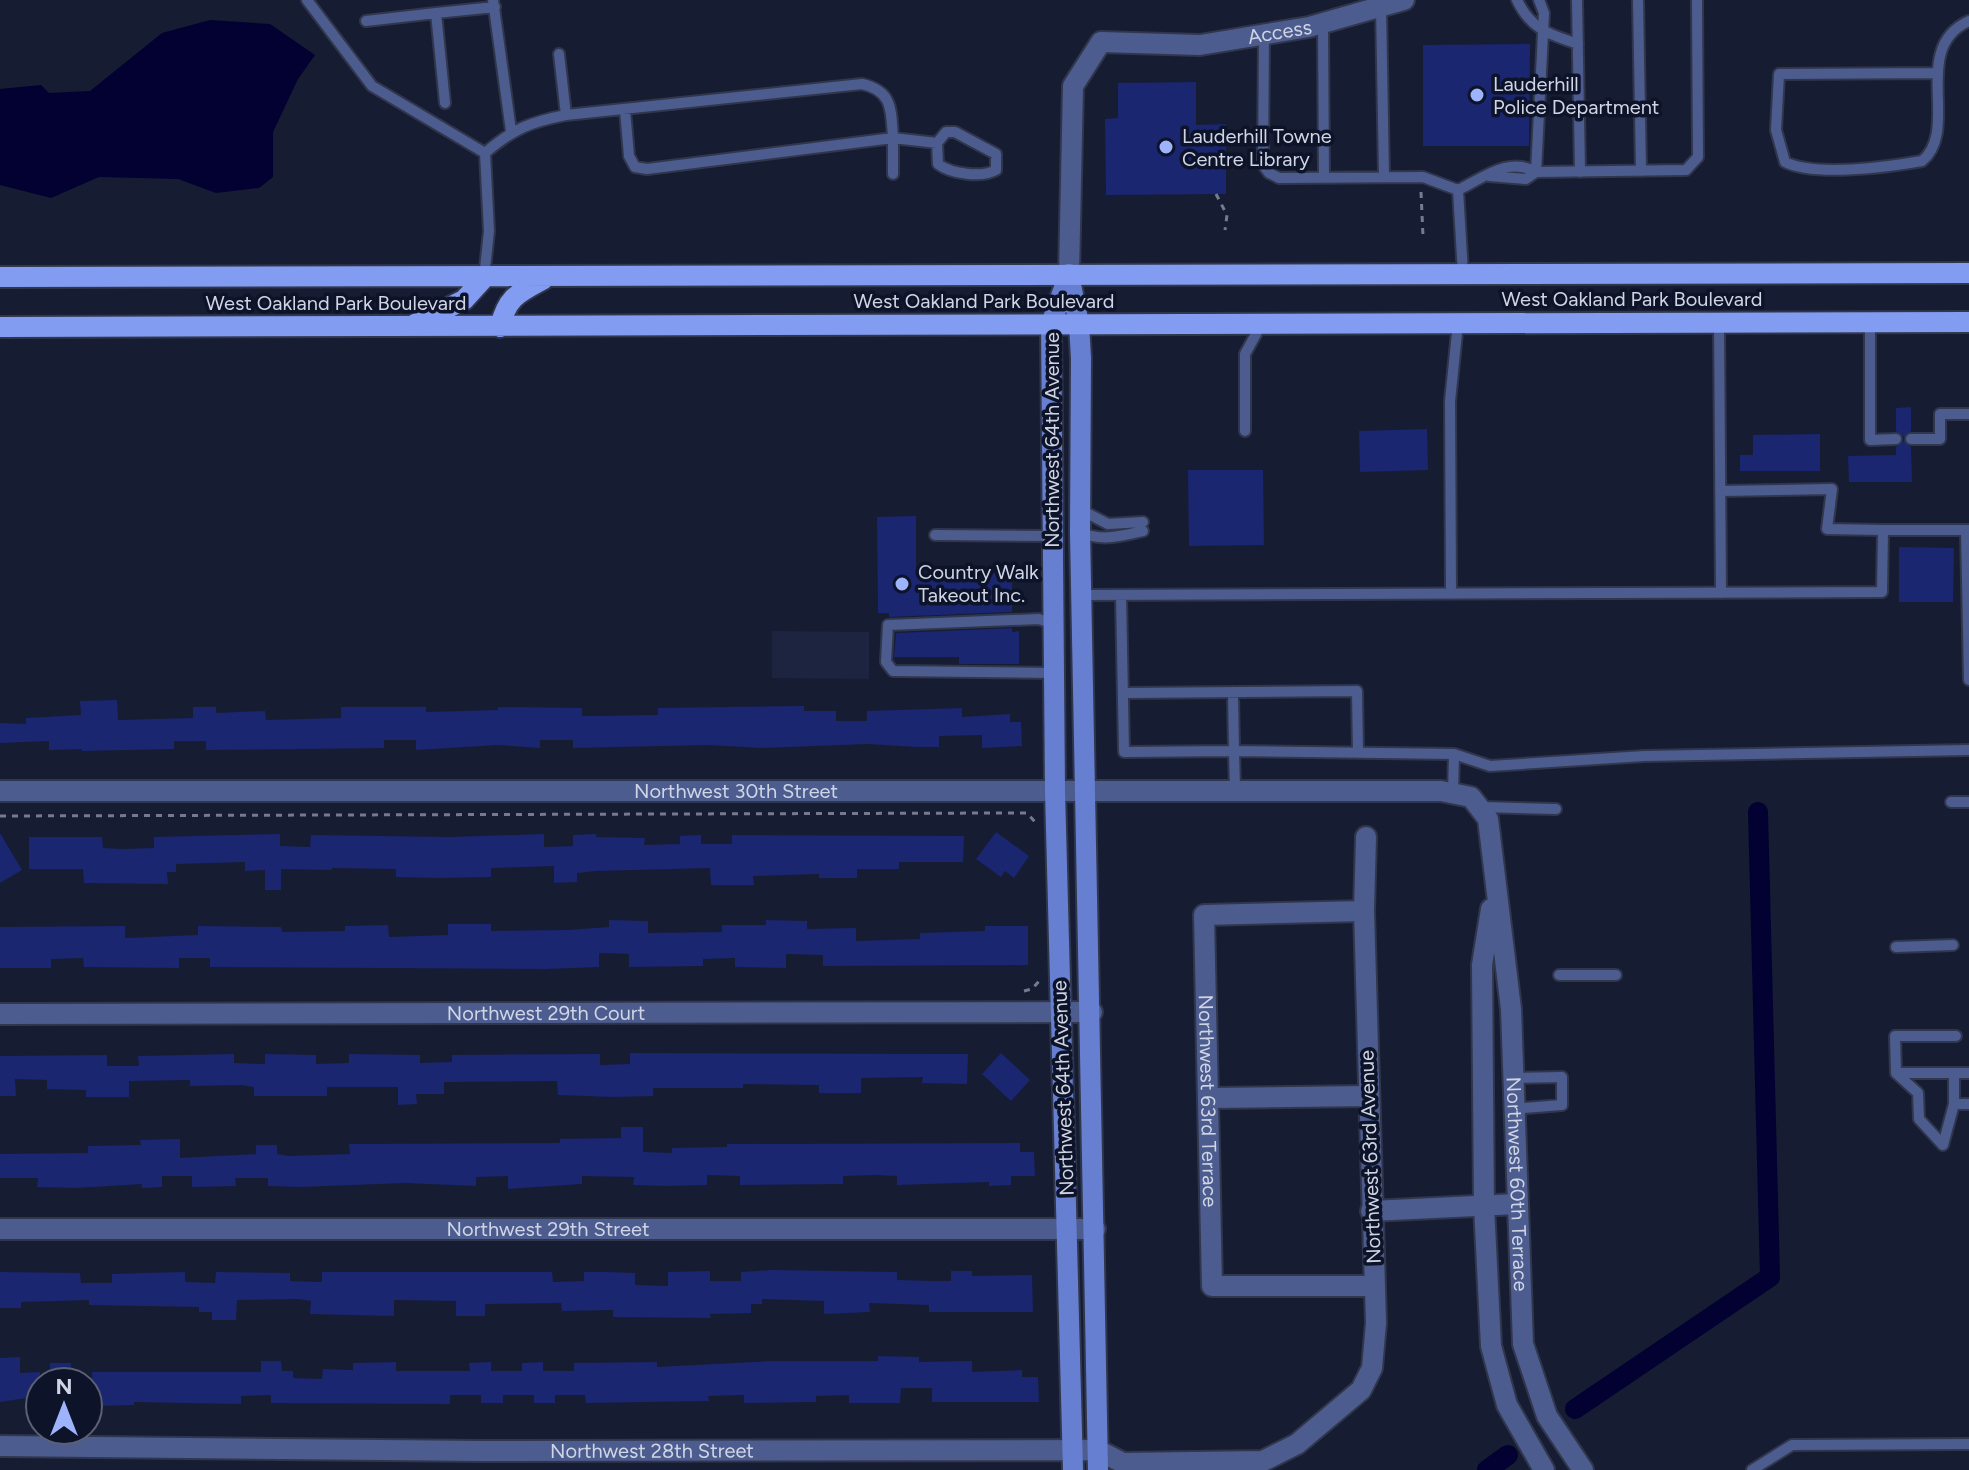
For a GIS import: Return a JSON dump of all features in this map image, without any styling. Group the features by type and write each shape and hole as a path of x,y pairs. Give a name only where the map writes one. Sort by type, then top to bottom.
{"main road":[{"name":"West Oakland Park Boulevard","path":"0,277 1969,273"},
{"path":"500,327 505,305 520,292 548,277"},
{"path":"411,326 464,300 484,278"},
{"name":"West Oakland Park Boulevard","path":"0,327 1969,322"}],"street":[{"name":"Access","path":"1069,274 1073,86 1101,42 1200,45 1323,23 1404,0"},
{"name":"Northwest 64th Avenue","path":"1069,274 1051,324 1055,791 1073,1460"},
{"name":"Northwest 64th Avenue","path":"1069,274 1079,324 1080,532 1092,1012 1098,1460"},
{"path":"1053,501 1064,519 1080,532"},
{"path":"1053,536 1067,547 1082,573"},
{"name":"Northwest 30th Street","path":"0,791 1235,789 1469,799"},
{"name":"Northwest 60th Terrace","path":"1469,799 1488,819 1511,1009 1523,1344 1547,1416 1583,1470"},
{"name":"Northwest 63rd Avenue","path":"1297,1444 1346,1406 1361,1390 1372,1368 1374,1286 1364,911 1366,837"},
{"name":"Northwest 60th Terrace","path":"1494,885 1482,965 1484,1206 1491,1346 1507,1405 1544,1470"},
{"name":"Northwest 63rd Terrace","path":"1364,911 1204,915 1212,1286 1374,1286"},
{"name":"Northwest 29th Court","path":"0,1014 1092,1012"},
{"path":"1210,1098 1368,1096"},
{"path":"1483,1108 1513,1109"},
{"path":"1371,1211 1517,1204"},
{"name":"Northwest 29th Street","path":"0,1229 1095,1229"},
{"name":"Northwest 28th Street","path":"0,1446 482,1460 1098,1460 1123,1463 1263,1461 1297,1444"}],"lane":[{"path":"307,0 372,86 485,153"},
{"path":"1517,0 1527,20 1542,33 1578,44"},
{"path":"1536,172 1544,13 1539,0"},
{"path":"1577,0 1580,172"},
{"path":"1638,0 1641,171"},
{"path":"1264,34 1263,165 1269,173 1279,178 1423,177 1458,190 1489,176 1501,166 1525,166 1536,172 1686,170 1698,157 1697,0"},
{"path":"366,21 494,4 511,131"},
{"path":"1381,7 1384,177"},
{"path":"436,13 445,103"},
{"path":"1937,73 1779,74 1776,130 1785,162 1797,168 1870,167 1922,161 1936,144 1937,73 1948,39 1959,26 1969,21"},
{"path":"1323,23 1324,177"},
{"path":"559,54 566,115"},
{"path":"485,153 511,131 566,115 862,84 880,88 890,99 893,174"},
{"path":"625,110 629,156 635,167 647,169 893,138 937,143"},
{"path":"946,132 955,132 996,154 996,170 990,174 948,172 938,164 937,143 946,132"},
{"path":"484,278 489,231 485,153"},
{"path":"1458,190 1463,274"},
{"path":"1451,594 1450,401 1458,323"},
{"path":"1719,323 1721,593"},
{"path":"1870,323 1870,440 1896,439"},
{"path":"1245,431 1245,354 1261,325"},
{"path":"1911,439 1940,439 1940,414 1969,414"},
{"path":"1720,491 1832,489 1827,529 1968,530 1969,680"},
{"path":"1080,509 1108,524 1143,526 1114,538 1091,537 1080,532"},
{"path":"1083,595 1882,592 1883,530"},
{"path":"935,535 1053,536"},
{"path":"1121,595 1124,752 1454,754 1490,766 1644,756 1969,750"},
{"path":"1054,624 1039,619 888,625 886,662 893,671 1054,673"},
{"path":"1123,693 1357,691 1358,752"},
{"path":"1233,692 1235,789"},
{"path":"1454,754 1469,799 1556,809"},
{"path":"1951,802 1969,802"},
{"path":"1896,947 1953,945"},
{"path":"1559,975 1616,975"},
{"path":"1954,1073 1954,1104 1943,1145 1919,1119 1918,1093 1896,1073 1895,1036 1956,1036"},
{"path":"1896,1073 1969,1073"},
{"path":"1513,1078 1562,1077 1562,1105 1513,1109"},
{"path":"1954,1104 1969,1104"},
{"path":"1752,1470 1792,1445 1969,1444"}],"path":[{"path":"1420,188 1423,236"},
{"path":"1216,194 1227,215 1225,230"},
{"path":"0,816 1027,813 1042,829"},
{"path":"1022,992 1032,989 1044,970"}],"shaded area":[{"path":"210,20 270,24 315,55 298,79 273,132 273,177 259,188 216,193 178,179 99,177 51,198 0,185 0,89 41,85 49,93 90,91 162,33"},
{"path":"772,631 869,632 869,679 772,678"}],"building":[{"name":"Lauderhill Police Department","path":"1530,44 1529,146 1423,146 1423,45"},
{"name":"Lauderhill Towne Centre Library","path":"1196,82 1196,125 1226,124 1226,194 1106,195 1105,119 1118,118 1118,83"},
{"path":"1911,407 1911,431 1904,437 1896,431 1896,408"},
{"path":"1427,429 1428,470 1360,472 1359,431"},
{"path":"1820,434 1820,471 1740,471 1740,455 1753,455 1753,435"},
{"path":"1904,441 1911,447 1912,482 1849,482 1848,456 1896,455 1896,447"},
{"path":"1188,470 1263,470 1264,545 1189,546"},
{"path":"916,516 916,574 1012,573 1012,612 889,617 889,613 878,613 877,517"},
{"path":"1899,547 1954,548 1953,602 1899,602"},
{"path":"1012,628 1012,632 1019,631 1019,664 959,664 959,657 894,657 896,633"},
{"path":"117,700 118,720 193,718 193,707 216,707 216,713 265,711 266,720 341,718 341,707 426,707 426,712 498,710 498,707 582,708 582,716 600,716 658,715 658,708 804,706 804,711 836,711 836,721 867,721 867,711 962,708 962,717 1010,714 1010,722 1021,722 1022,746 982,748 982,735 939,736 939,747 868,744 762,748 708,745 573,748 573,740 540,740 540,748 498,745 416,750 416,740 384,740 384,748 206,750 206,741 174,741 174,749 82,751 49,750 49,741 0,743 0,723 26,724 26,718 81,715 80,701"},
{"path":"996,832 1029,856 1014,878 1005,871 1001,877 976,859"},
{"path":"0,833 22,870 0,883"},
{"path":"280,834 280,846 310,847 311,835 450,837 544,834 544,847 573,846 573,835 596,834 596,837 645,838 644,845 680,844 680,836 701,835 701,844 732,844 732,835 964,836 963,862 899,862 899,869 857,869 857,878 819,878 819,874 753,876 754,885 711,885 710,868 596,871 577,873 577,882 554,883 554,866 491,868 491,877 437,878 396,877 396,869 281,869 281,890 265,890 265,870 245,871 245,862 176,864 176,872 167,872 168,884 84,883 83,869 29,869 29,837 102,837 103,848 122,849 154,848 154,837"},
{"path":"609,920 648,921 648,933 722,932 722,925 766,925 766,920 807,921 807,929 856,928 856,941 920,939 920,933 985,931 985,926 1028,926 1028,965 823,966 823,955 786,954 786,968 735,967 735,958 703,959 703,966 629,967 629,954 599,953 599,967 546,969 210,967 210,958 179,958 179,968 84,967 83,958 51,959 51,968 0,968 0,927 125,926 125,938 198,935 198,926 281,927 282,932 345,931 345,926 388,925 389,937 448,935 448,924 491,924 491,931 568,930 609,927"},
{"path":"630,1053 968,1054 967,1084 922,1083 923,1077 861,1078 861,1093 819,1093 819,1085 743,1084 743,1088 653,1088 653,1096 611,1097 558,1095 557,1081 444,1082 444,1094 416,1094 417,1104 398,1105 398,1087 327,1087 327,1096 254,1096 254,1087 241,1085 190,1086 190,1080 129,1081 129,1097 86,1097 86,1090 47,1089 47,1080 15,1079 16,1096 0,1096 0,1056 107,1055 107,1066 139,1066 138,1056 234,1054 234,1063 265,1064 265,1054 316,1055 316,1064 349,1063 349,1054 420,1055 420,1063 452,1062 452,1055 600,1054 600,1065 630,1064"},
{"path":"1001,1053 1030,1080 1011,1101 982,1074"},
{"path":"621,1127 643,1127 643,1152 672,1153 672,1148 727,1147 727,1144 1020,1143 1020,1152 1034,1152 1035,1176 1011,1176 1011,1185 989,1186 989,1182 897,1185 897,1176 874,1175 843,1176 843,1184 740,1185 740,1176 707,1175 707,1185 665,1186 633,1185 634,1177 582,1176 582,1184 508,1189 508,1176 476,1177 476,1186 405,1183 268,1186 268,1178 235,1178 236,1186 192,1187 192,1176 162,1176 162,1187 142,1188 142,1184 37,1187 38,1178 0,1178 0,1154 88,1153 88,1146 141,1145 140,1140 180,1139 180,1158 256,1154 256,1145 277,1145 277,1154 289,1156 350,1154 349,1144 560,1143 560,1139 621,1138"},
{"path":"710,1271 710,1281 741,1281 741,1272 897,1272 897,1280 933,1281 951,1281 951,1271 972,1271 972,1276 1032,1275 1033,1312 929,1312 929,1305 869,1303 870,1312 824,1314 824,1301 762,1299 762,1304 751,1304 751,1313 710,1314 711,1318 613,1317 613,1310 562,1311 561,1303 485,1304 485,1316 456,1316 456,1301 394,1300 394,1316 310,1314 311,1301 299,1299 237,1300 236,1320 212,1320 212,1312 199,1312 199,1307 89,1305 89,1300 21,1302 21,1308 0,1308 0,1272 80,1273 81,1283 112,1283 112,1274 185,1272 185,1282 215,1283 216,1272 290,1273 290,1281 322,1282 322,1272 552,1272 553,1282 584,1281 584,1272 606,1272 635,1273 635,1285 668,1286 668,1272"},
{"path":"878,1356 919,1357 919,1362 972,1361 972,1372 1022,1370 1022,1377 1038,1377 1039,1402 932,1402 932,1388 901,1388 900,1403 849,1403 849,1395 816,1396 816,1402 744,1403 744,1395 708,1396 709,1401 586,1403 585,1395 555,1395 555,1403 534,1403 534,1395 503,1395 503,1403 481,1403 481,1395 450,1395 450,1404 271,1403 271,1395 241,1396 241,1404 134,1402 134,1405 104,1406 104,1372 261,1372 261,1361 281,1361 282,1371 293,1371 293,1378 322,1379 323,1369 353,1370 353,1363 396,1362 396,1371 470,1371 469,1363 491,1362 491,1371 522,1371 522,1363 543,1362 543,1371 574,1371 574,1363 657,1362 657,1367 773,1361 878,1361"},
{"path":"20,1357 20,1373 24,1373 24,1398 0,1402 0,1358"},
{"path":"50,1363 71,1363 71,1366 50,1366"}],"waterway":[{"path":"1575,1409 1770,1277 1758,812"},
{"path":"1487,1470 1508,1455"}],"place":[{"name":"Lauderhill Police Department","path":"1477,95"},
{"name":"Lauderhill Towne Centre Library","path":"1166,147"},
{"name":"Country Walk Takeout Inc.","path":"902,584"}]}
